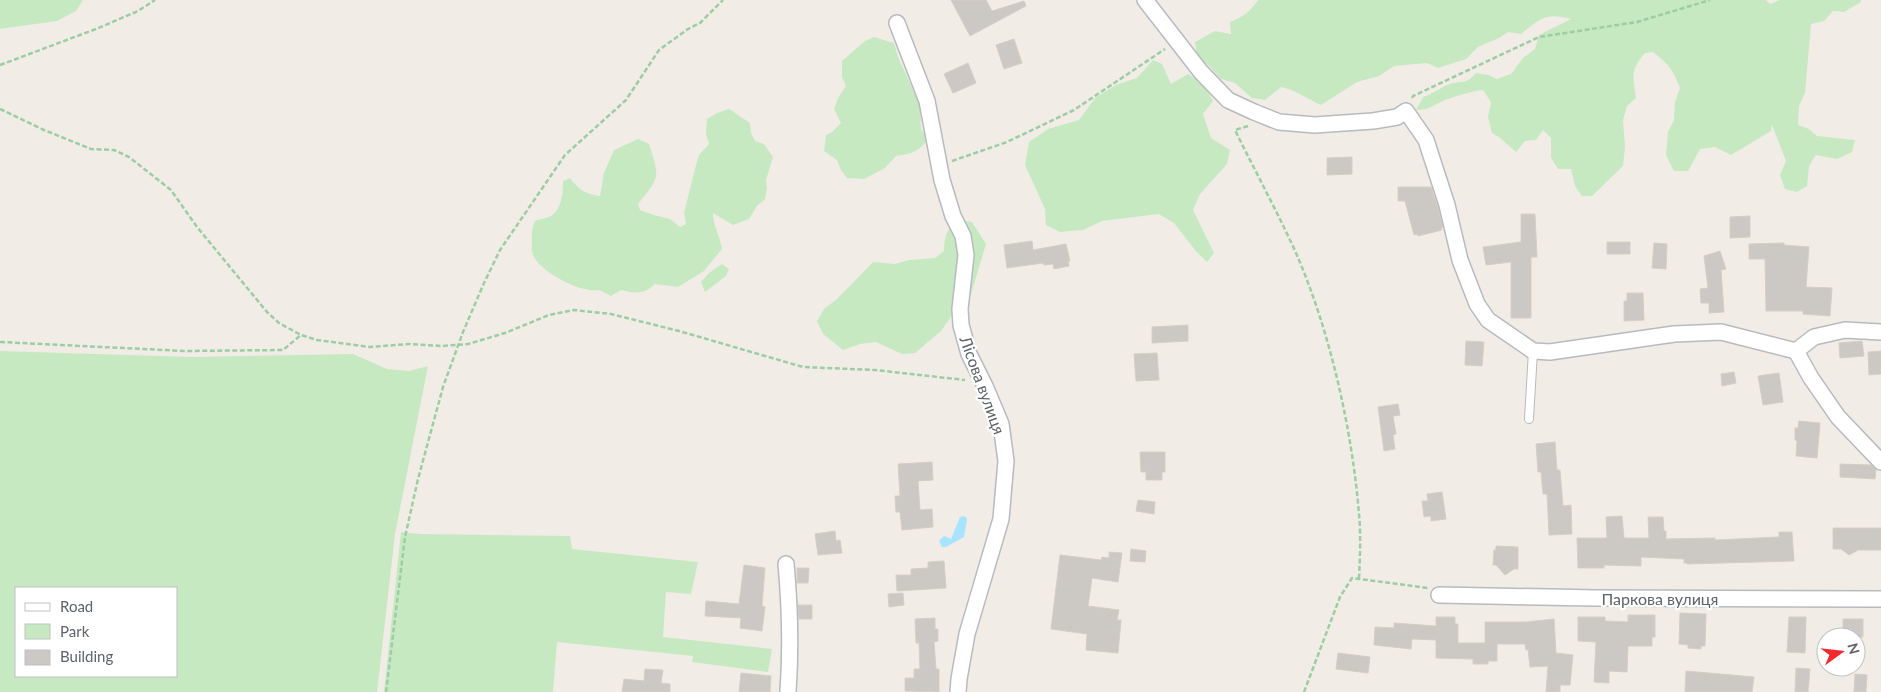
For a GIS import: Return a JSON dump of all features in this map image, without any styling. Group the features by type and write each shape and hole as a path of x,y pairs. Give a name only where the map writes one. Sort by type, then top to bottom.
{"street":[{"path":"1146,0 1176,42 1228,100 1279,122 1315,125 1373,121 1397,117 1406,111 1426,140 1447,205 1460,260 1477,304 1488,320 1533,351 1550,352 1674,334 1721,332 1796,351 1811,378 1838,417 1881,462"},
{"name":"Лісова вулиця","path":"897,23 927,101 942,180 953,216 963,236 966,255 960,309 961,325 969,354 982,379 1000,424 1006,461 1002,519 967,634 958,692"},
{"path":"1796,351 1814,337 1845,330 1881,332"},
{"path":"786,564 790,611 791,660 788,692"},
{"name":"Паркова вулиця","path":"1438,595 1596,598 1881,599"}],"lane":[{"path":"1529,419 1533,351"}],"path":[{"path":"0,65 130,14 155,0"},
{"path":"386,692 405,537 418,479 443,387 462,332 500,250 565,155 626,100 659,50 688,29 700,23 723,0"},
{"path":"1406,111 1413,96 1539,37 1637,22 1710,0"},
{"path":"939,166 1007,142 1074,110 1176,42"},
{"path":"0,109 44,130 92,149 114,150 130,157 170,190 197,227 267,312 279,323 301,335 318,340 370,347 409,344 458,345 506,333 549,315 574,310 611,314 679,331 804,367 875,370 967,380 982,379"},
{"path":"1270,118 1235,130 1296,254 1319,316 1338,383 1354,466 1360,517 1360,579"},
{"path":"0,342 184,352 283,350 301,335"},
{"path":"1304,692 1340,597 1352,578 1428,588 1438,595"}],"green space":[{"path":"0,0 83,0 76,11 57,21 0,29"},
{"path":"1258,0 1766,0 1770,4 1780,0 1861,0 1861,2 1844,12 1833,11 1824,21 1811,24 1805,93 1799,106 1798,125 1809,129 1817,136 1855,140 1852,152 1837,159 1816,155 1809,166 1807,186 1797,192 1785,189 1780,175 1786,161 1772,125 1771,131 1731,155 1715,147 1700,149 1688,171 1674,171 1666,155 1668,132 1674,120 1675,102 1680,88 1675,76 1666,64 1653,52 1645,53 1637,64 1634,74 1636,98 1627,106 1623,120 1625,147 1623,166 1592,196 1582,196 1575,186 1571,169 1558,169 1551,158 1551,138 1543,130 1536,140 1525,141 1516,152 1492,133 1488,117 1491,102 1483,90 1450,98 1427,109 1416,110 1423,97 1450,84 1467,81 1476,73 1497,79 1511,74 1523,58 1535,49 1539,35 1571,19 1555,16 1543,18 1521,34 1508,32 1478,47 1466,59 1438,68 1427,63 1394,66 1379,76 1357,82 1321,105 1297,92 1281,87 1265,100 1252,98 1235,83 1221,79 1197,56 1195,42 1215,31 1231,34 1230,22 1246,14"},
{"path":"874,37 894,43 898,57 920,105 921,129 928,139 918,150 896,156 885,168 864,179 847,178 837,160 824,151 826,135 841,123 834,109 838,98 846,86 842,77 842,61 865,41"},
{"path":"1153,60 1162,64 1171,84 1188,74 1205,85 1213,101 1203,114 1211,138 1230,150 1227,164 1200,194 1193,210 1214,253 1207,262 1174,223 1159,214 1102,221 1083,230 1060,232 1046,225 1045,209 1025,165 1029,142 1048,129 1079,120 1095,98 1116,85 1137,78"},
{"path":"729,109 750,123 751,133 755,141 764,144 773,157 766,180 765,199 757,206 749,219 733,225 713,213 722,249 704,271 678,287 655,284 647,290 631,292 621,290 611,296 599,290 591,290 571,284 541,266 535,258 532,249 534,224 535,221 551,216 558,209 563,181 570,178 583,191 600,196 604,173 614,150 638,139 649,144 656,171 656,177 651,188 638,204 640,210 670,219 680,227 686,224 684,213 696,165 699,155 709,144 706,134 707,119"},
{"path":"961,220 972,222 986,244 971,294 941,331 915,353 902,354 876,342 860,344 843,350 823,334 817,321 824,309 837,299 873,262 895,264 909,260 935,258 944,251 949,229"},
{"path":"722,264 729,269 726,276 705,292 701,282 709,273"},
{"path":"0,351 192,357 353,354 387,369 409,371 428,366 395,534 377,692 0,692"},
{"path":"401,532 420,534 570,536 572,549 698,562 691,594 666,592 663,637 772,649 768,672 692,662 693,656 557,642 553,692 384,692"}],"water":[{"path":"963,516 967,520 964,537 946,547 942,547 939,541 944,536 951,539 960,517"}],"building":[{"path":"951,0 986,0 992,11 1024,1 1026,6 970,36"},
{"path":"1014,39 1022,63 1004,69 996,45"},
{"path":"968,63 976,83 953,93 944,74"},
{"path":"1352,157 1352,174 1327,175 1327,158"},
{"path":"1398,187 1431,187 1443,227 1441,228 1442,230 1418,236 1417,234 1414,235 1405,201 1398,201"},
{"path":"1521,214 1535,214 1537,257 1531,257 1531,318 1511,318 1511,262 1486,265 1483,247 1521,242"},
{"path":"1750,216 1750,237 1730,238 1730,217"},
{"path":"1032,241 1033,250 1066,244 1070,261 1068,261 1069,266 1054,269 1053,264 1044,265 1043,263 1007,268 1004,245"},
{"path":"1607,242 1630,242 1630,254 1607,254"},
{"path":"1654,243 1667,244 1666,269 1652,268"},
{"path":"1784,243 1784,245 1809,247 1806,287 1832,288 1830,316 1803,314 1803,311 1766,311 1765,259 1749,259 1749,244"},
{"path":"1720,251 1726,269 1721,270 1724,312 1709,313 1709,303 1701,303 1700,289 1708,288 1704,256"},
{"path":"1627,293 1643,293 1644,320 1624,321 1624,301 1627,301"},
{"path":"1188,325 1188,341 1152,343 1152,327"},
{"path":"1466,341 1484,342 1482,366 1465,365"},
{"path":"1862,341 1864,356 1840,358 1839,343"},
{"path":"1881,351 1881,374 1869,375 1868,352"},
{"path":"1157,353 1159,380 1136,381 1134,354"},
{"path":"1734,372 1736,383 1722,386 1721,374"},
{"path":"1779,373 1783,402 1763,405 1758,376"},
{"path":"1398,404 1400,415 1393,416 1396,434 1393,435 1395,449 1384,451 1378,407"},
{"path":"1799,421 1820,423 1817,458 1796,456 1797,441 1795,440 1795,428 1798,428"},
{"path":"1555,442 1563,506 1571,505 1572,534 1549,535 1547,494 1543,494 1541,472 1538,472 1536,444"},
{"path":"1140,452 1165,452 1165,472 1162,472 1162,480 1146,480 1146,472 1141,472"},
{"path":"932,462 933,480 918,481 920,510 932,509 933,527 902,530 900,512 896,512 895,496 900,496 898,464"},
{"path":"1840,464 1871,465 1876,469 1875,479 1840,477"},
{"path":"1442,492 1446,519 1431,521 1431,516 1424,517 1422,501 1428,501 1427,494"},
{"path":"1138,500 1155,502 1154,514 1136,511"},
{"path":"1622,516 1624,538 1649,538 1648,517 1663,517 1666,539 1715,538 1715,540 1779,537 1779,532 1792,532 1794,561 1687,564 1684,563 1684,559 1641,557 1641,566 1604,565 1604,568 1578,568 1577,538 1607,538 1606,517"},
{"path":"1833,528 1881,528 1881,550 1858,550 1849,555 1841,549 1833,549"},
{"path":"835,531 836,541 840,540 842,553 818,555 815,534"},
{"path":"1496,546 1518,547 1518,569 1514,569 1505,575 1496,565 1493,565"},
{"path":"1131,549 1146,551 1145,562 1130,561"},
{"path":"1109,552 1122,553 1118,582 1092,578 1088,606 1119,610 1117,620 1121,620 1118,653 1086,650 1087,634 1051,629 1060,555 1101,560 1102,557 1109,558"},
{"path":"944,561 946,588 897,591 896,575 911,575 911,569 928,568 928,562"},
{"path":"744,565 765,568 762,606 765,607 762,631 740,628 741,618 705,616 706,601 739,604"},
{"path":"797,568 809,568 808,583 797,583"},
{"path":"903,593 904,605 889,607 888,594"},
{"path":"798,605 812,605 812,619 799,619"},
{"path":"1680,613 1706,614 1705,646 1701,646 1701,649 1688,648 1688,645 1679,644"},
{"path":"1628,615 1655,615 1655,637 1652,637 1652,646 1628,646 1627,672 1609,671 1609,683 1594,682 1596,642 1578,641 1578,617 1605,617 1605,621 1628,622"},
{"path":"1436,617 1455,617 1455,624 1458,624 1458,643 1485,643 1485,622 1526,622 1554,619 1556,653 1573,655 1570,685 1560,685 1560,692 1546,692 1548,666 1530,667 1528,649 1526,650 1525,644 1497,644 1497,661 1488,661 1488,664 1473,664 1473,659 1436,658 1436,640 1412,639 1411,649 1374,645 1375,627 1394,628 1394,623 1436,626"},
{"path":"1789,617 1806,617 1805,653 1787,652"},
{"path":"935,618 935,629 938,629 938,641 934,642 936,669 939,669 939,692 905,691 905,678 914,678 914,669 920,669 919,643 916,643 915,619"},
{"path":"1843,619 1863,619 1863,627 1843,627"},
{"path":"1338,653 1370,657 1368,673 1336,669"},
{"path":"1796,668 1810,669 1808,692 1795,692"},
{"path":"645,669 663,670 661,683 670,684 670,692 622,692 624,679 644,681"},
{"path":"1686,671 1754,677 1752,692 1685,692"},
{"path":"741,673 771,676 770,692 739,692"},
{"path":"1867,675 1866,692 1854,692 1855,677 1866,677"}]}
